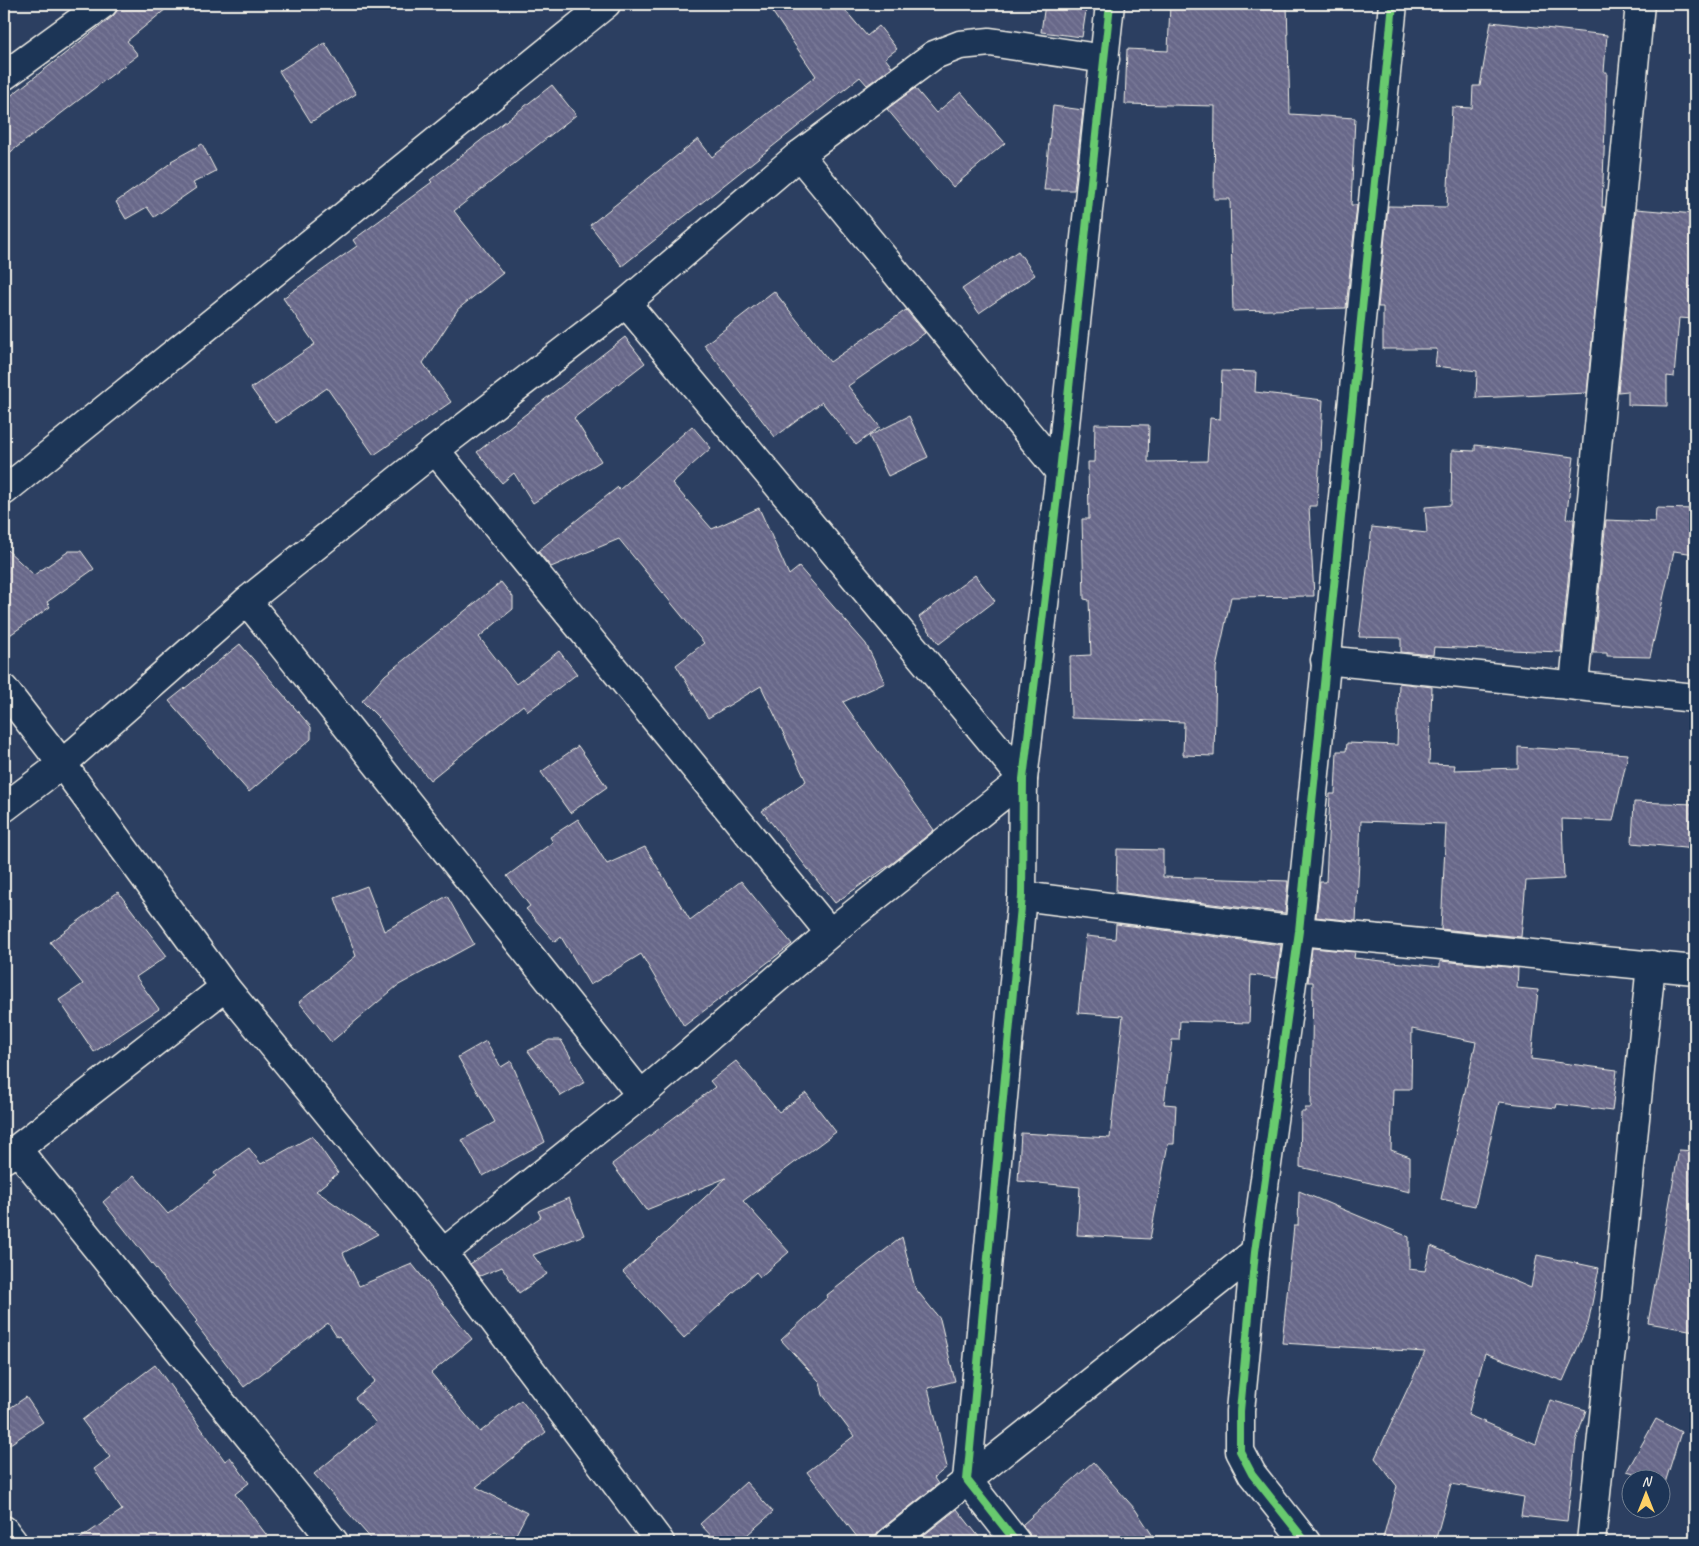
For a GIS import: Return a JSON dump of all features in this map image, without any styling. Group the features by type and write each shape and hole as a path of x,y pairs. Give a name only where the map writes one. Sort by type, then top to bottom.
{"street":[{"path":"4,76 103,4"},
{"path":"4,491 606,4"},
{"path":"1016,1542 967,1480 1022,896 1023,779 1060,472 1110,4"},
{"path":"1306,1542 1252,1474 1240,1451 1240,1411 1255,1252 1299,931 1393,4"},
{"path":"1574,684 1640,4"},
{"path":"4,808 62,764 247,601 435,450 626,303 799,155 934,55 960,45 990,42 1105,59"},
{"path":"799,155 1060,472"},
{"path":"626,303 1023,779"},
{"path":"435,450 830,933"},
{"path":"247,601 642,1095"},
{"path":"1325,660 1574,684 1695,698"},
{"path":"4,689 62,764 225,987 443,1253 660,1542"},
{"path":"443,1253 642,1095 830,933 1023,779"},
{"path":"1022,896 1299,931 1695,970"},
{"path":"1591,1542 1651,965"},
{"path":"225,987 10,1154 334,1542"},
{"path":"890,1542 1255,1252"},
{"path":"4,1530 13,1542"}],"building":[{"path":"118,4 172,4 127,41 138,55 4,157 4,101 112,17 117,11"},
{"path":"767,4 840,4 867,36 879,26 897,49 885,58 892,67 867,85 860,77 622,266 590,225 698,139 712,157 816,76"},
{"path":"1045,4 1087,4 1082,37 1041,32"},
{"path":"1170,4 1287,4 1290,114 1355,118 1351,205 1357,205 1346,308 1233,311 1230,199 1214,199 1215,106 1125,104 1127,49 1168,51"},
{"path":"1491,22 1607,35 1604,72 1607,72 1602,207 1605,207 1587,393 1476,398 1477,371 1435,366 1437,349 1383,349 1383,307 1378,307 1388,206 1447,207 1452,107 1472,108 1473,86 1480,86"},
{"path":"325,43 356,94 311,122 279,71"},
{"path":"552,85 576,115 454,211 503,273 458,309 423,363 451,402 374,455 327,388 276,423 251,388 315,344 283,298 357,246 353,240 432,182 430,180"},
{"path":"915,88 936,113 961,92 1005,143 953,187 887,109"},
{"path":"1053,106 1083,110 1074,190 1044,190"},
{"path":"202,144 216,171 193,183 196,188 154,217 147,207 126,219 116,202 171,161"},
{"path":"1636,209 1695,214 1695,319 1679,318 1674,377 1667,376 1667,406 1628,405 1628,391 1618,392"},
{"path":"1018,251 1035,275 979,313 962,289"},
{"path":"774,291 830,362 906,310 925,333 848,386 880,427 856,445 822,402 775,437 704,345"},
{"path":"625,337 645,363 574,418 601,461 533,503 514,473 502,483 477,452"},
{"path":"1222,371 1256,372 1255,392 1323,400 1317,506 1309,506 1314,596 1231,597 1216,668 1214,756 1183,755 1184,722 1071,718 1070,656 1091,655 1089,600 1084,599 1082,519 1089,519 1088,462 1094,462 1095,424 1149,425 1148,462 1207,461 1210,418 1220,419"},
{"path":"909,416 928,457 888,476 869,436"},
{"path":"692,426 711,448 672,483 712,529 759,508 789,575 799,567 866,644 885,683 843,702 934,830 894,862 835,903 762,811 806,781 761,686 708,718 676,665 704,643 619,539 551,567 538,551 618,487 619,490"},
{"path":"1475,445 1574,457 1566,519 1574,519 1561,652 1434,647 1433,655 1401,652 1401,638 1359,637 1372,527 1427,533 1425,507 1451,505 1452,450 1475,451"},
{"path":"1656,508 1695,509 1695,554 1674,551 1650,657 1607,656 1607,653 1593,653 1606,520 1655,522"},
{"path":"4,547 34,575 69,551 81,551 94,569 47,602 50,607 4,639"},
{"path":"975,575 995,601 939,644 919,617"},
{"path":"501,582 513,597 513,609 479,637 516,684 559,651 577,674 528,711 523,705 430,780 380,719 362,701 385,675"},
{"path":"240,644 311,727 311,739 249,792 169,701"},
{"path":"1399,683 1432,687 1429,764 1455,765 1454,770 1518,768 1518,747 1628,754 1613,821 1562,819 1564,879 1526,881 1521,937 1441,929 1446,824 1361,821 1356,921 1316,917 1320,882 1326,882 1330,794 1335,794 1337,751 1346,751 1347,743 1397,745"},
{"path":"578,746 607,787 570,813 541,772"},
{"path":"1634,802 1695,804 1695,849 1632,843"},
{"path":"578,819 607,864 645,847 690,920 741,881 792,944 684,1026 641,954 590,985 561,937 555,942 526,909 530,906 507,876 553,842 550,837"},
{"path":"1117,849 1163,850 1163,877 1288,881 1285,913 1116,892"},
{"path":"367,886 384,931 447,896 474,944 397,986 331,1042 299,1002 356,956 335,898"},
{"path":"118,892 167,956 136,977 159,1009 94,1052 59,1000 83,984 50,942"},
{"path":"1116,924 1281,945 1277,978 1251,975 1249,1023 1180,1021 1179,1040 1172,1040 1164,1104 1176,1105 1174,1144 1168,1144 1150,1239 1077,1235 1080,1187 1018,1181 1021,1133 1110,1138 1123,1016 1078,1013 1086,936 1115,939"},
{"path":"1312,948 1355,952 1354,958 1440,967 1440,961 1518,968 1517,988 1538,990 1531,1059 1617,1070 1612,1111 1557,1104 1556,1108 1499,1102 1475,1206 1441,1199 1476,1042 1412,1029 1411,1089 1393,1089 1391,1150 1410,1157 1410,1192 1300,1167 1301,1112 1305,1112 1305,1108 1311,1108 1313,982 1308,982"},
{"path":"549,1040 561,1040 585,1082 561,1096 528,1051"},
{"path":"486,1041 501,1067 511,1061 545,1142 483,1176 462,1140 495,1122 458,1057"},
{"path":"736,1061 779,1112 806,1093 836,1132 743,1201 789,1252 760,1277 756,1272 684,1338 623,1272 726,1178 646,1210 612,1164 715,1087 710,1081"},
{"path":"312,1136 338,1173 316,1191 378,1234 343,1253 359,1286 412,1264 472,1339 431,1373 480,1432 521,1400 546,1432 476,1487 527,1513 513,1540 495,1531 480,1542 374,1542 314,1474 376,1423 355,1398 375,1381 339,1336 337,1337 328,1323 244,1387 195,1323 197,1321 103,1202 134,1175 168,1214 216,1176 214,1173 249,1148 261,1164"},
{"path":"1679,1150 1695,1151 1695,1331 1648,1323"},
{"path":"1299,1191 1409,1237 1409,1269 1425,1271 1431,1246 1531,1288 1537,1255 1599,1268 1588,1324 1563,1381 1485,1353 1468,1415 1536,1444 1550,1400 1586,1410 1576,1441 1567,1521 1521,1516 1524,1497 1451,1484 1435,1542 1382,1542 1397,1486 1375,1458 1425,1352 1282,1343 1294,1226 1298,1226"},
{"path":"569,1198 584,1235 533,1255 547,1274 519,1293 502,1267 480,1276 470,1264 541,1217 538,1211"},
{"path":"902,1237 915,1288 940,1319 955,1381 928,1388 947,1467 934,1478 938,1484 880,1530 875,1542 861,1542 807,1472 854,1436 823,1395 820,1382 781,1340 828,1297 827,1295"},
{"path":"155,1365 225,1461 230,1457 249,1483 235,1494 272,1542 75,1542 122,1510 94,1469 110,1457 82,1420"},
{"path":"26,1397 43,1422 4,1448 4,1412"},
{"path":"1656,1419 1681,1432 1670,1468 1629,1468"},
{"path":"1093,1462 1135,1509 1157,1542 1031,1542 1029,1533 1022,1525"},
{"path":"746,1482 773,1512 739,1542 717,1542 700,1524"},
{"path":"957,1509 983,1542 915,1542"}],"cycle path":[{"path":"1016,1542 967,1480 1022,896 1023,779 1060,472 1110,4"},
{"path":"1306,1542 1252,1474 1240,1451 1240,1411 1255,1252 1299,931 1393,4"}]}
